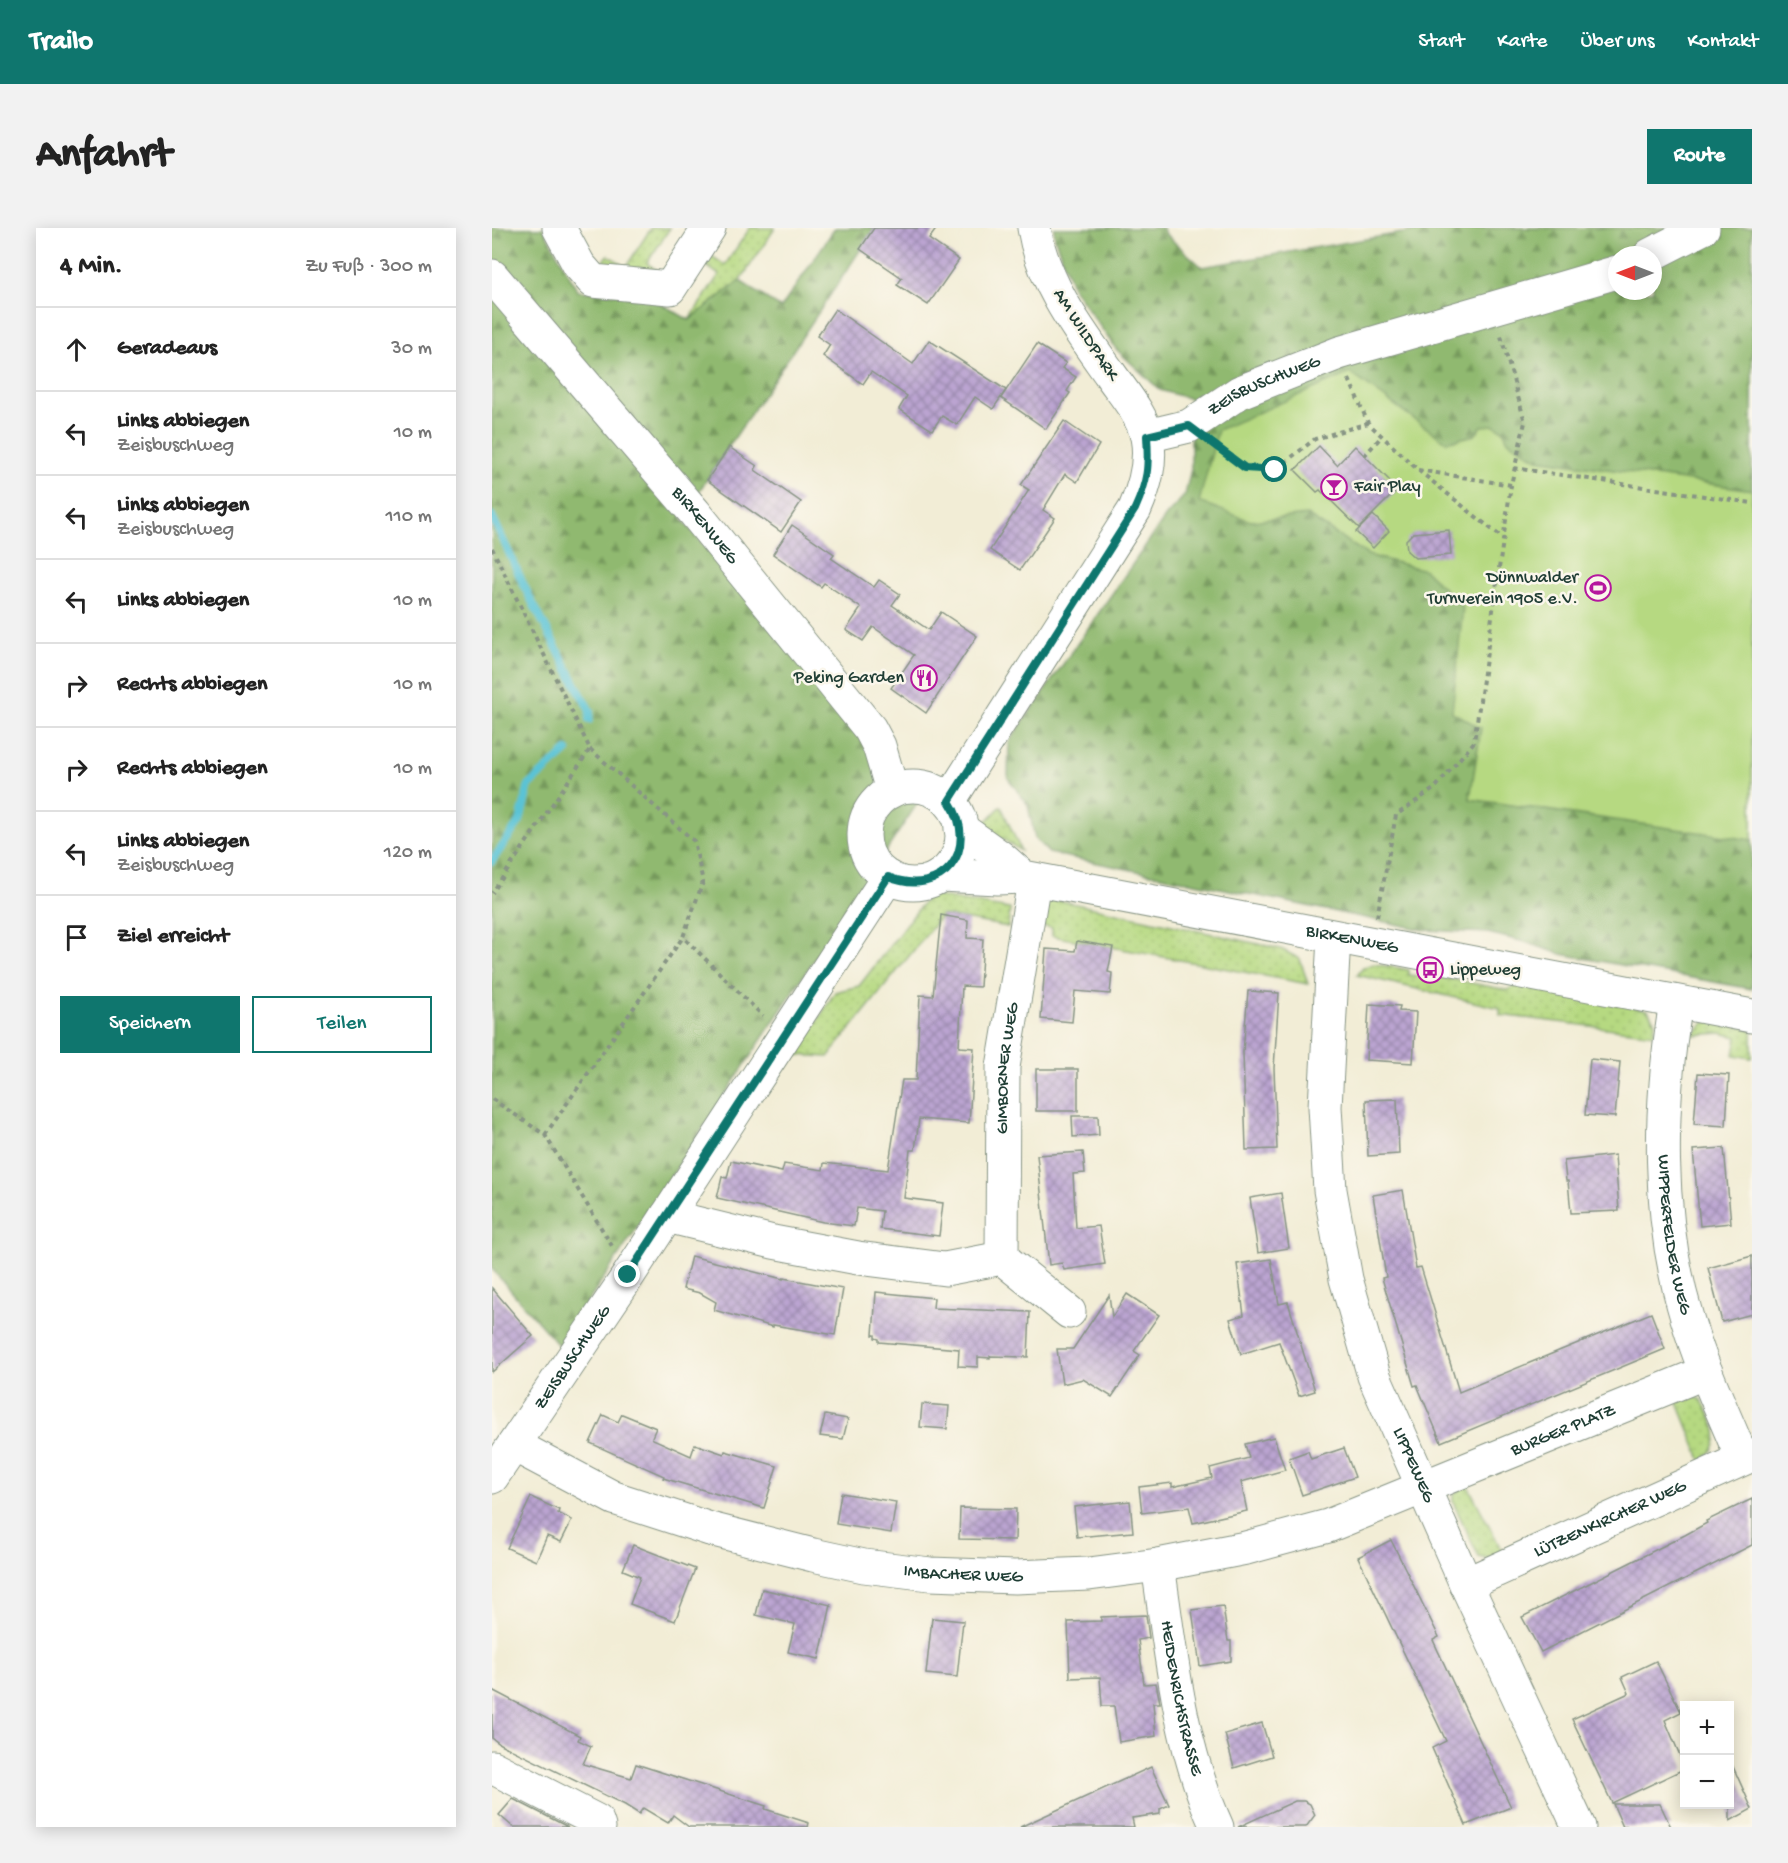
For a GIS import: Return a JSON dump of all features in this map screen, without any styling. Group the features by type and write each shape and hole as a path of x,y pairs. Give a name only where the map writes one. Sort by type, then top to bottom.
{"street":[{"path":"559,228 579,265 593,282 670,288 709,228"},
{"name":"AM WILDPARK","path":"1034,228 1036,241 1054,291 1134,408 1147,436"},
{"path":"1662,249 1703,228"},
{"name":"ZEISBUSCHWEG","path":"1147,436 1189,426 1240,392 1339,353 1608,275"},
{"name":"BIRKENWEG","path":"492,276 695,513 870,729 879,746 892,790"},
{"path":"1029,879 1000,857 955,815 936,792 922,787 907,786 892,790 872,808 867,820 864,832 865,846 878,869 888,877 915,884 941,875 950,866 961,842 955,815 1135,509 1146,486 1149,458 1147,436"},
{"name":"BIRKENWEG","path":"941,875 1029,879 1752,1016"},
{"name":"ZEISBUSCHWEG","path":"492,1478 785,1037 888,877"},
{"name":"GIMBORNER WEG","path":"1002,1258 1003,1066 1029,879"},
{"name":"LIPPEWEG","path":"1334,937 1325,1107 1330,1190 1346,1279 1374,1376 1466,1584 1579,1827"},
{"name":"WIPPERFELDER WEG","path":"1676,1002 1665,1088 1662,1146 1664,1194 1672,1256 1687,1318 1706,1372 1747,1456"},
{"path":"667,1216 773,1242 858,1258 945,1269 1002,1258 1070,1312"},
{"name":"BURGER PLATZ","path":"1423,1489 1706,1372"},
{"name":"IMBACHER WEG","path":"514,1445 614,1498 710,1529 864,1566 930,1574 1015,1577 1089,1574 1158,1565 1246,1548 1328,1526 1423,1489"},
{"name":"LÜTZENKIRCHER WEG","path":"1466,1584 1747,1456"},
{"name":"HEIDENRICHSTRASSE","path":"1158,1565 1188,1751 1213,1826"},
{"path":"492,1767 597,1821 599,1827"}],"path":[{"path":"1372,944 1396,814 1435,788 1474,742 1505,540 1511,485 1525,422 1493,309"},
{"path":"1339,353 1368,423 1418,470 1505,540"},
{"path":"1189,426 1245,468 1275,470 1316,439 1368,423"},
{"path":"1364,456 1382,436"},
{"path":"1514,468 1752,503"},
{"path":"1418,470 1511,485"},
{"path":"492,548 590,748 693,841 703,882 682,936 545,1135"},
{"path":"492,893 590,748"},
{"path":"682,936 785,1037"},
{"path":"492,1099 545,1135 628,1275"}],"green space":[{"path":"492,228 543,228 578,291 648,296 689,320 740,281 781,308 835,228 875,228 681,518 917,804 559,1346 492,1269"},
{"path":"651,228 670,228 647,263 664,275 610,272 602,264 608,255 626,267"},
{"path":"750,228 775,228 740,281 689,320 719,275 701,262 707,253 725,265"},
{"path":"1054,228 1163,228 1164,233 1202,267 1431,228 1752,228 1752,490 1537,459 1508,441 1503,430 1482,426 1475,435 1446,442 1350,373 1251,521 1307,515 1368,555 1425,570 1463,607 1453,712 1481,727 1470,799 1752,840 1752,989 1561,954 1488,933 1424,930 1049,853 1035,839 1028,805 1008,778 1009,742 1166,516 1185,495 1191,469 1191,399 1160,390 1116,349 1073,288 1055,239"},
{"name":"Dünnwalder Turnverein 1905 e.V.","path":"1350,373 1446,442 1475,435 1482,426 1494,425 1503,430 1508,441 1537,459 1752,490 1752,840 1470,799 1481,728 1452,712 1463,607 1425,570 1368,555 1307,515 1251,521 1199,502 1218,430"},
{"path":"1001,806 1021,851 984,824"},
{"path":"929,895 1010,909 1008,927 942,915 828,1057 797,1055 835,992 859,986"},
{"path":"1048,898 1281,949 1300,959 1308,984 1052,936 1052,928 1028,923"},
{"path":"1374,964 1409,970 1409,975 1424,977 1425,974 1507,990 1519,984 1648,1010 1655,1022 1654,1034 1500,1015 1500,1008 1357,975 1364,967"},
{"path":"1707,1020 1752,1029 1752,1058 1734,1055 1737,1037 1721,1033 1692,1035"},
{"path":"1689,1396 1701,1399 1711,1416 1716,1431 1714,1446 1702,1462 1676,1398"},
{"path":"1467,1484 1504,1554 1487,1559 1479,1557 1453,1502 1453,1495"}],"building":[{"path":"874,228 937,228 929,239 959,260 928,305 897,285 902,278 860,249"},
{"path":"835,309 913,364 929,340 1006,390 993,409 975,397 957,425 942,416 932,430 899,409 907,396 871,372 863,384 823,356 830,345 817,336"},
{"path":"1037,344 1066,363 1062,368 1076,377 1067,391 1070,393 1046,429 1001,398"},
{"path":"1064,421 1099,445 1077,482 1065,474 1043,510 1055,518 1020,570 990,550 1029,490 1021,485"},
{"name":"Fair Play","path":"1319,446 1337,465 1355,446 1398,489 1359,528 1320,490 1317,492 1295,470"},
{"path":"729,447 757,466 755,470 801,502 781,532 707,480"},
{"path":"1373,515 1389,531 1373,548 1356,532"},
{"path":"792,525 834,554 831,558 874,587 879,580 900,594 892,605 929,630 941,612 977,636 926,713 891,688 914,655 873,627 863,641 846,630 861,608 824,583 821,587 773,554"},
{"path":"1449,530 1451,555 1415,558 1407,551 1406,540 1413,533"},
{"path":"941,915 968,920 967,938 983,939 980,987 962,986 959,1047 974,1048 969,1123 919,1119 915,1150 910,1150 904,1198 943,1203 939,1236 880,1229 882,1211 857,1208 854,1226 823,1222 717,1198 722,1177 727,1178 731,1161 782,1172 784,1164 823,1170 824,1163 888,1170 902,1080 916,1080 920,995 933,996"},
{"path":"1077,941 1113,947 1108,972 1112,973 1110,994 1075,991 1072,1022 1041,1019 1046,949 1075,951"},
{"path":"1248,991 1279,993 1274,1068 1277,1149 1246,1150 1243,1052"},
{"path":"1369,1004 1400,1006 1399,1011 1416,1012 1413,1063 1366,1060"},
{"path":"1590,1059 1620,1062 1615,1117 1585,1115"},
{"path":"1036,1069 1078,1069 1078,1111 1036,1111"},
{"path":"1698,1073 1729,1075 1726,1126 1694,1124"},
{"path":"1397,1099 1399,1154 1368,1156 1366,1100"},
{"path":"1072,1116 1098,1116 1099,1135 1073,1137"},
{"path":"1724,1148 1731,1223 1700,1226 1693,1150"},
{"path":"1083,1152 1085,1173 1073,1174 1076,1228 1099,1226 1105,1264 1064,1270 1062,1263 1049,1265 1037,1155"},
{"path":"1615,1155 1619,1211 1571,1213 1564,1161"},
{"path":"1403,1190 1416,1268 1421,1267 1459,1392 1651,1313 1665,1349 1441,1442 1417,1385 1414,1386 1382,1278 1386,1277 1373,1195"},
{"path":"1281,1193 1289,1248 1258,1253 1250,1198"},
{"path":"691,1256 783,1279 843,1289 835,1335 773,1325 773,1327 714,1310 716,1302 700,1293 683,1289"},
{"path":"1752,1256 1752,1314 1722,1322 1708,1268"},
{"path":"1271,1259 1279,1304 1288,1302 1315,1391 1299,1396 1279,1342 1241,1354 1230,1319 1244,1315 1237,1264"},
{"path":"492,1288 533,1336 492,1372"},
{"path":"876,1292 934,1298 933,1308 1030,1312 1028,1357 978,1357 978,1367 958,1366 959,1349 879,1342 879,1339 873,1335"},
{"path":"1127,1294 1159,1315 1134,1351 1140,1355 1112,1397 1083,1379 1062,1384 1057,1349 1073,1349 1109,1295 1112,1317"},
{"path":"922,1404 949,1406 947,1429 920,1427"},
{"path":"622,1414 656,1428 653,1439 691,1456 695,1444 724,1454 725,1451 777,1466 764,1508 663,1478 664,1476 590,1443 603,1415 618,1422"},
{"path":"825,1415 848,1419 843,1439 820,1436"},
{"path":"1274,1437 1285,1470 1241,1482 1247,1511 1193,1523 1189,1507 1142,1513 1139,1487 1172,1483 1172,1487 1212,1478 1210,1468 1249,1458 1245,1444"},
{"path":"1344,1448 1355,1477 1302,1495 1289,1458 1308,1451 1311,1459"},
{"path":"841,1493 896,1502 891,1533 836,1524"},
{"path":"531,1497 559,1510 558,1513 572,1520 561,1542 547,1536 536,1561 507,1548"},
{"path":"1752,1499 1752,1545 1541,1652 1522,1617"},
{"path":"1130,1501 1133,1532 1077,1537 1074,1507"},
{"path":"960,1508 1016,1509 1015,1540 959,1539"},
{"path":"1391,1540 1439,1637 1433,1640 1511,1807 1466,1825 1432,1748 1446,1741 1358,1557"},
{"path":"633,1545 695,1569 675,1621 630,1604 640,1577 623,1570"},
{"path":"762,1589 831,1605 819,1659 788,1652 795,1624 756,1615"},
{"path":"1223,1606 1228,1641 1231,1641 1231,1661 1200,1666 1192,1610"},
{"path":"1146,1615 1149,1638 1138,1640 1144,1684 1156,1683 1160,1703 1153,1703 1156,1736 1119,1742 1114,1706 1102,1706 1100,1677 1070,1678 1068,1622 1101,1621 1101,1617"},
{"path":"932,1618 963,1621 957,1677 926,1674"},
{"path":"1656,1661 1680,1710 1680,1712 1665,1720 1680,1756 1680,1771 1612,1803 1572,1719 1629,1693 1622,1677"},
{"path":"492,1690 580,1736 578,1740 591,1746 583,1764 631,1778 636,1764 766,1806 765,1809 809,1823 808,1827 689,1827 673,1815 668,1823 643,1808 639,1814 492,1738"},
{"path":"1262,1723 1272,1756 1234,1768 1225,1734"},
{"path":"1151,1767 1169,1805 1160,1809 1160,1814 1132,1818 1134,1827 1020,1827"},
{"path":"1734,1769 1752,1809 1730,1821 1730,1809 1734,1809"},
{"path":"513,1799 568,1827 513,1827 499,1815"},
{"path":"1295,1801 1310,1804 1315,1815 1306,1827 1238,1827"},
{"path":"1613,1804 1660,1804 1671,1827 1623,1827"}],"waterway":[{"path":"492,516 528,594 590,711 589,720"},
{"path":"492,861 520,821 529,785 567,751"}],"place":[{"name":"Fair Play","path":"1334,487"},
{"name":"Dünnwalder Turnverein 1905 e.V.","path":"1598,588"},
{"name":"Peking Garden","path":"924,678"},
{"name":"Lippeweg","path":"1430,970"}],"route":[{"path":"628,1275 888,877 915,884 928,881 941,875 957,855 962,829 949,801 1135,509 1146,486 1149,458 1147,436 1189,426 1245,468 1275,470"}]}
